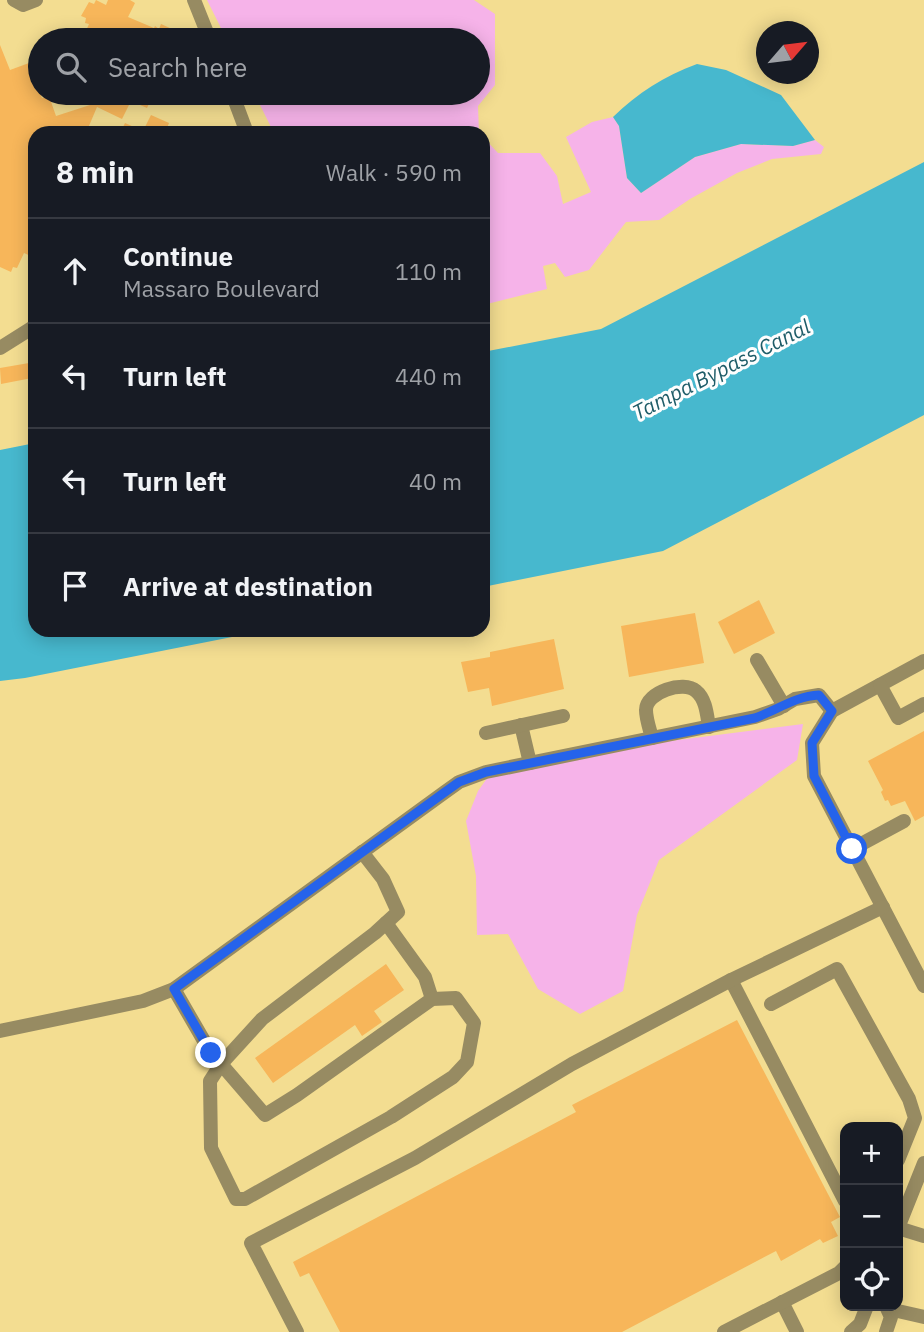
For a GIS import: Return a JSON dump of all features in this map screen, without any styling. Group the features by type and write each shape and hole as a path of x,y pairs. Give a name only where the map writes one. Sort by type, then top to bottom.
{"street":[{"path":"194,0 205,28"},
{"path":"0,2 13,5 24,2"},
{"path":"236,105 244,126"},
{"path":"0,348 28,331"},
{"path":"757,660 784,706"},
{"path":"924,661 832,711 812,743 814,776 924,986"},
{"path":"880,685 898,718 924,704"},
{"path":"652,738 646,710 648,704 659,694 682,687 691,687 699,692 709,727"},
{"path":"0,1031 143,1001 174,989 459,782 486,772 755,718 806,695 819,695 832,711"},
{"path":"486,733 563,716"},
{"path":"521,725 530,763"},
{"path":"852,849 904,821"},
{"path":"174,989 211,1053 221,1064 265,1115 432,999 456,998 474,1023 467,1062 453,1077 391,1117 245,1199 236,1199 211,1148 210,1081 221,1064 262,1019 398,912 383,879 362,852"},
{"path":"297,1332 251,1243 415,1158 572,1064 731,980 883,907"},
{"path":"386,923 425,977 432,999"},
{"path":"771,1004 837,969 909,1099 915,1118 903,1148"},
{"path":"731,980 840,1191"},
{"path":"903,1216 924,1163"},
{"path":"903,1230 924,1236"},
{"path":"724,1332 840,1272"},
{"path":"782,1303 797,1332"},
{"path":"851,1332 860,1324 865,1311"},
{"path":"886,1332 891,1317 889,1311"},
{"path":"902,1311 924,1317"}],"shaded area":[{"path":"207,0 474,0 495,14 495,85 490,91 490,28 221,28"},
{"path":"260,105 479,105 479,126 270,126"},
{"path":"613,117 619,126 627,178 641,193 695,157 741,144 793,146 815,140 824,147 821,154 772,159 737,173 659,220 626,222 589,270 565,277 555,263 543,266 547,289 490,303 490,144 498,153 540,153 557,176 563,204 591,192 566,137 592,122"},
{"path":"803,724 797,760 659,860 637,915 623,991 580,1014 538,989 508,934 477,935 476,876 466,821 478,791 498,763"}],"water":[{"path":"697,64 726,70 781,95 815,140 793,146 741,144 695,157 641,193 627,178 619,126 613,117 632,100 673,74"},
{"name":"Tampa Bypass Canal","path":"924,162 924,415 663,551 490,586 490,351 601,329"},
{"path":"28,444 28,637 233,637 0,681 0,450"}],"building":[{"path":"96,0 106,5 108,0 130,0 135,3 128,17 154,28 87,28 89,24 85,23 86,18 81,16 89,2 94,4"},
{"path":"0,45 10,70 28,63 28,105 52,105 56,116 90,105 129,105 122,119 97,107 89,126 28,126 28,255 24,253 17,268 13,267 11,272 0,267"},
{"path":"151,115 169,123 168,126 146,126"},
{"path":"28,363 28,379 1,384 0,368"},
{"path":"759,600 775,633 734,654 718,622"},
{"path":"695,613 704,663 629,677 621,626"},
{"path":"554,639 564,689 492,706 489,688 468,692 461,662 490,657 490,652"},
{"path":"924,731 924,816 915,821 905,801 891,806 888,800 885,801 881,792 883,790 868,761"},
{"path":"386,964 404,990 374,1011 382,1022 362,1036 355,1025 273,1083 255,1058"},
{"path":"737,1020 840,1217 831,1222 838,1236 823,1243 820,1239 781,1261 776,1251 622,1332 340,1332 309,1273 300,1277 293,1262 576,1112 572,1105"}],"route":[{"path":"211,1053 174,989 459,782 486,772 755,718 806,695 819,695 832,711 812,743 814,776 852,849"}]}
